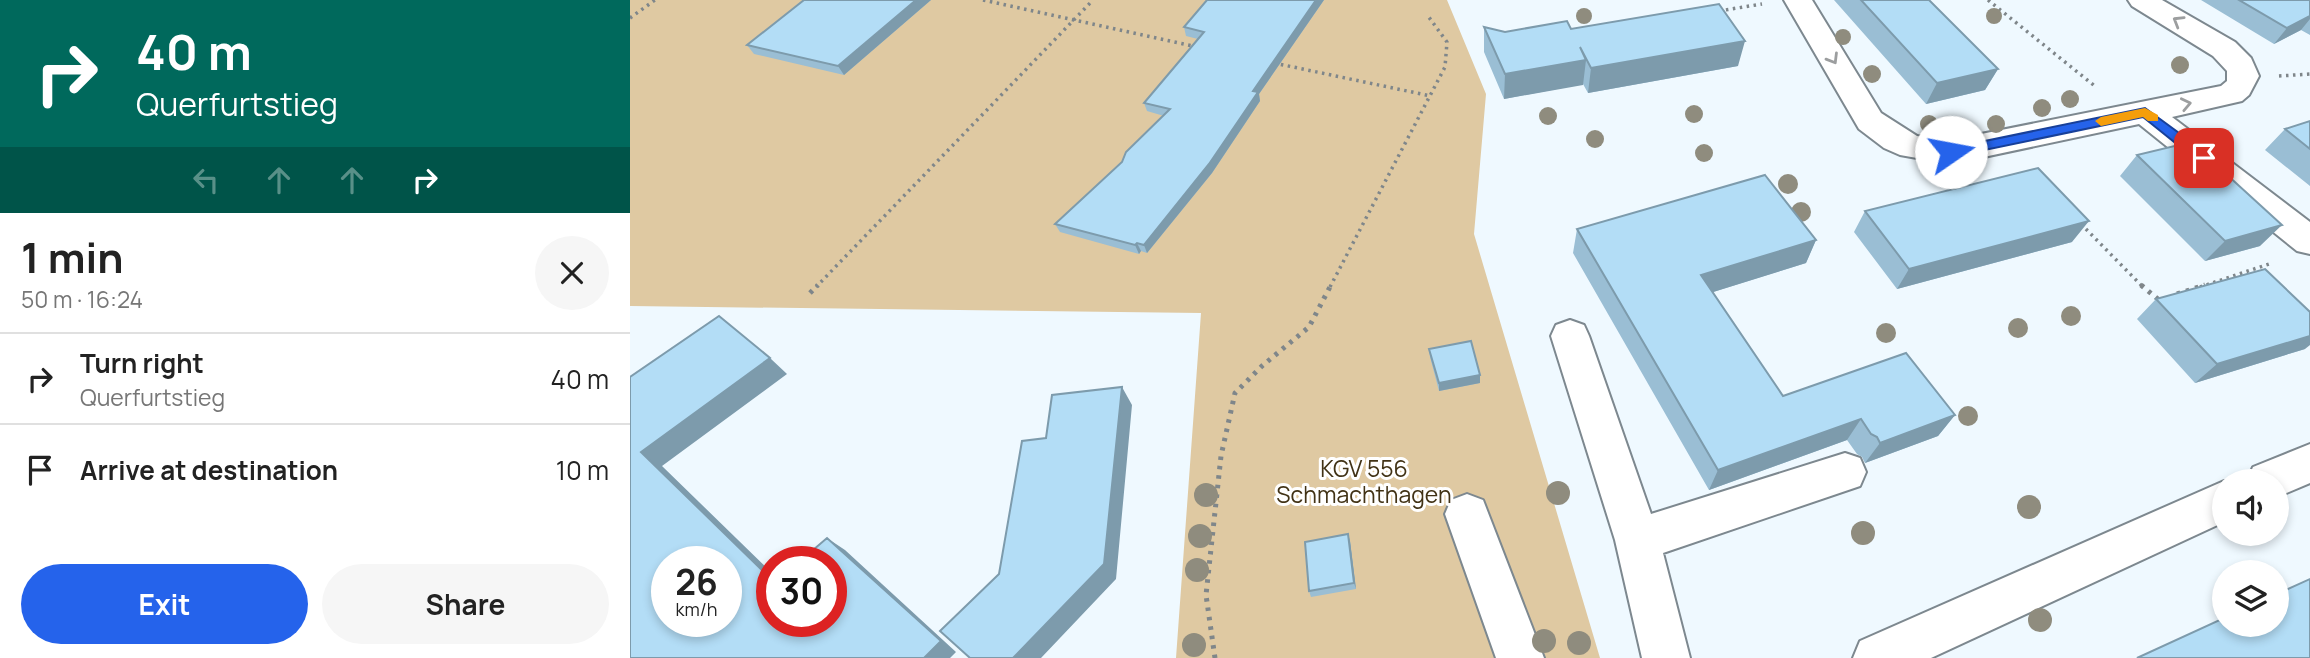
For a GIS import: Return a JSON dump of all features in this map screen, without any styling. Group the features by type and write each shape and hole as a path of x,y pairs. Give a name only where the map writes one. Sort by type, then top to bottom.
{"street":[{"path":"1785,1 1870,121 1896,140 1912,147 1951,152 2231,94 2240,87 2244,78 2242,69 2224,49 2143,0"},
{"path":"2138,113 2297,250"},
{"path":"1570,335 1637,540 1666,658"},
{"path":"2289,472 2310,463"},
{"path":"1637,540 1845,472"},
{"path":"1877,658 2212,506"},
{"path":"1467,514 1520,658"}],"path":[{"path":"630,18 655,0"},
{"path":"983,0 1206,49"},
{"path":"810,293 1093,0"},
{"path":"1988,0 2138,113"},
{"path":"1719,11 1785,1"},
{"path":"1215,658 1206,596 1221,456 1235,393 1262,366 1310,327 1431,96 1445,67 1447,42 1428,16"},
{"path":"1272,62 1431,96"},
{"path":"2078,221 2156,300 2297,250"}],"green space":[{"name":"KGV 556 Schmachthagen","path":"630,0 1447,0 1486,94 1474,234 1600,658 1176,658 1201,313 630,306"}],"building":[{"path":"804,0 916,0 838,66 747,45"},
{"path":"1207,0 1316,0 1253,91 1258,92 1209,164 1144,245 1055,224 1122,162 1126,152 1170,109 1144,103 1204,32 1184,27"},
{"path":"1861,0 1929,0 1998,69 1937,83"},
{"path":"2239,0 2310,0 2310,16 2287,28"},
{"path":"1719,4 1745,41 1591,68 1580,47 1586,60 1505,74 1484,27 1505,32 1567,21 1571,29"},
{"path":"2310,121 2310,149 2285,129"},
{"path":"2191,142 2282,225 2225,241 2137,155"},
{"path":"2038,168 2089,221 1909,269 1865,211"},
{"path":"1765,175 1816,240 1701,275 1783,396 1906,353 1955,415 1880,443 1861,419 1718,470 1577,229"},
{"path":"2265,269 2310,312 2310,336 2217,364 2156,299"},
{"path":"719,316 770,358 641,452 737,546 651,546 651,637 742,637 742,551 756,564 756,637 847,637 847,556 941,641 924,658 630,658 630,377"},
{"path":"1471,341 1480,375 1439,383 1429,349"},
{"path":"1122,387 1104,564 1013,658 970,658 940,631 999,574 1022,441 1046,438 1052,395"},
{"path":"1348,534 1354,583 1309,591 1305,542"},
{"path":"827,538 836,546 818,546"},
{"path":"2310,579 2310,658 2137,658 2212,624 2212,637 2289,637 2289,589"}],"slow traffic":[{"path":"2101,121 2145,112 2153,118"}],"route":[{"path":"1951,152 2145,112 2204,158"}]}
